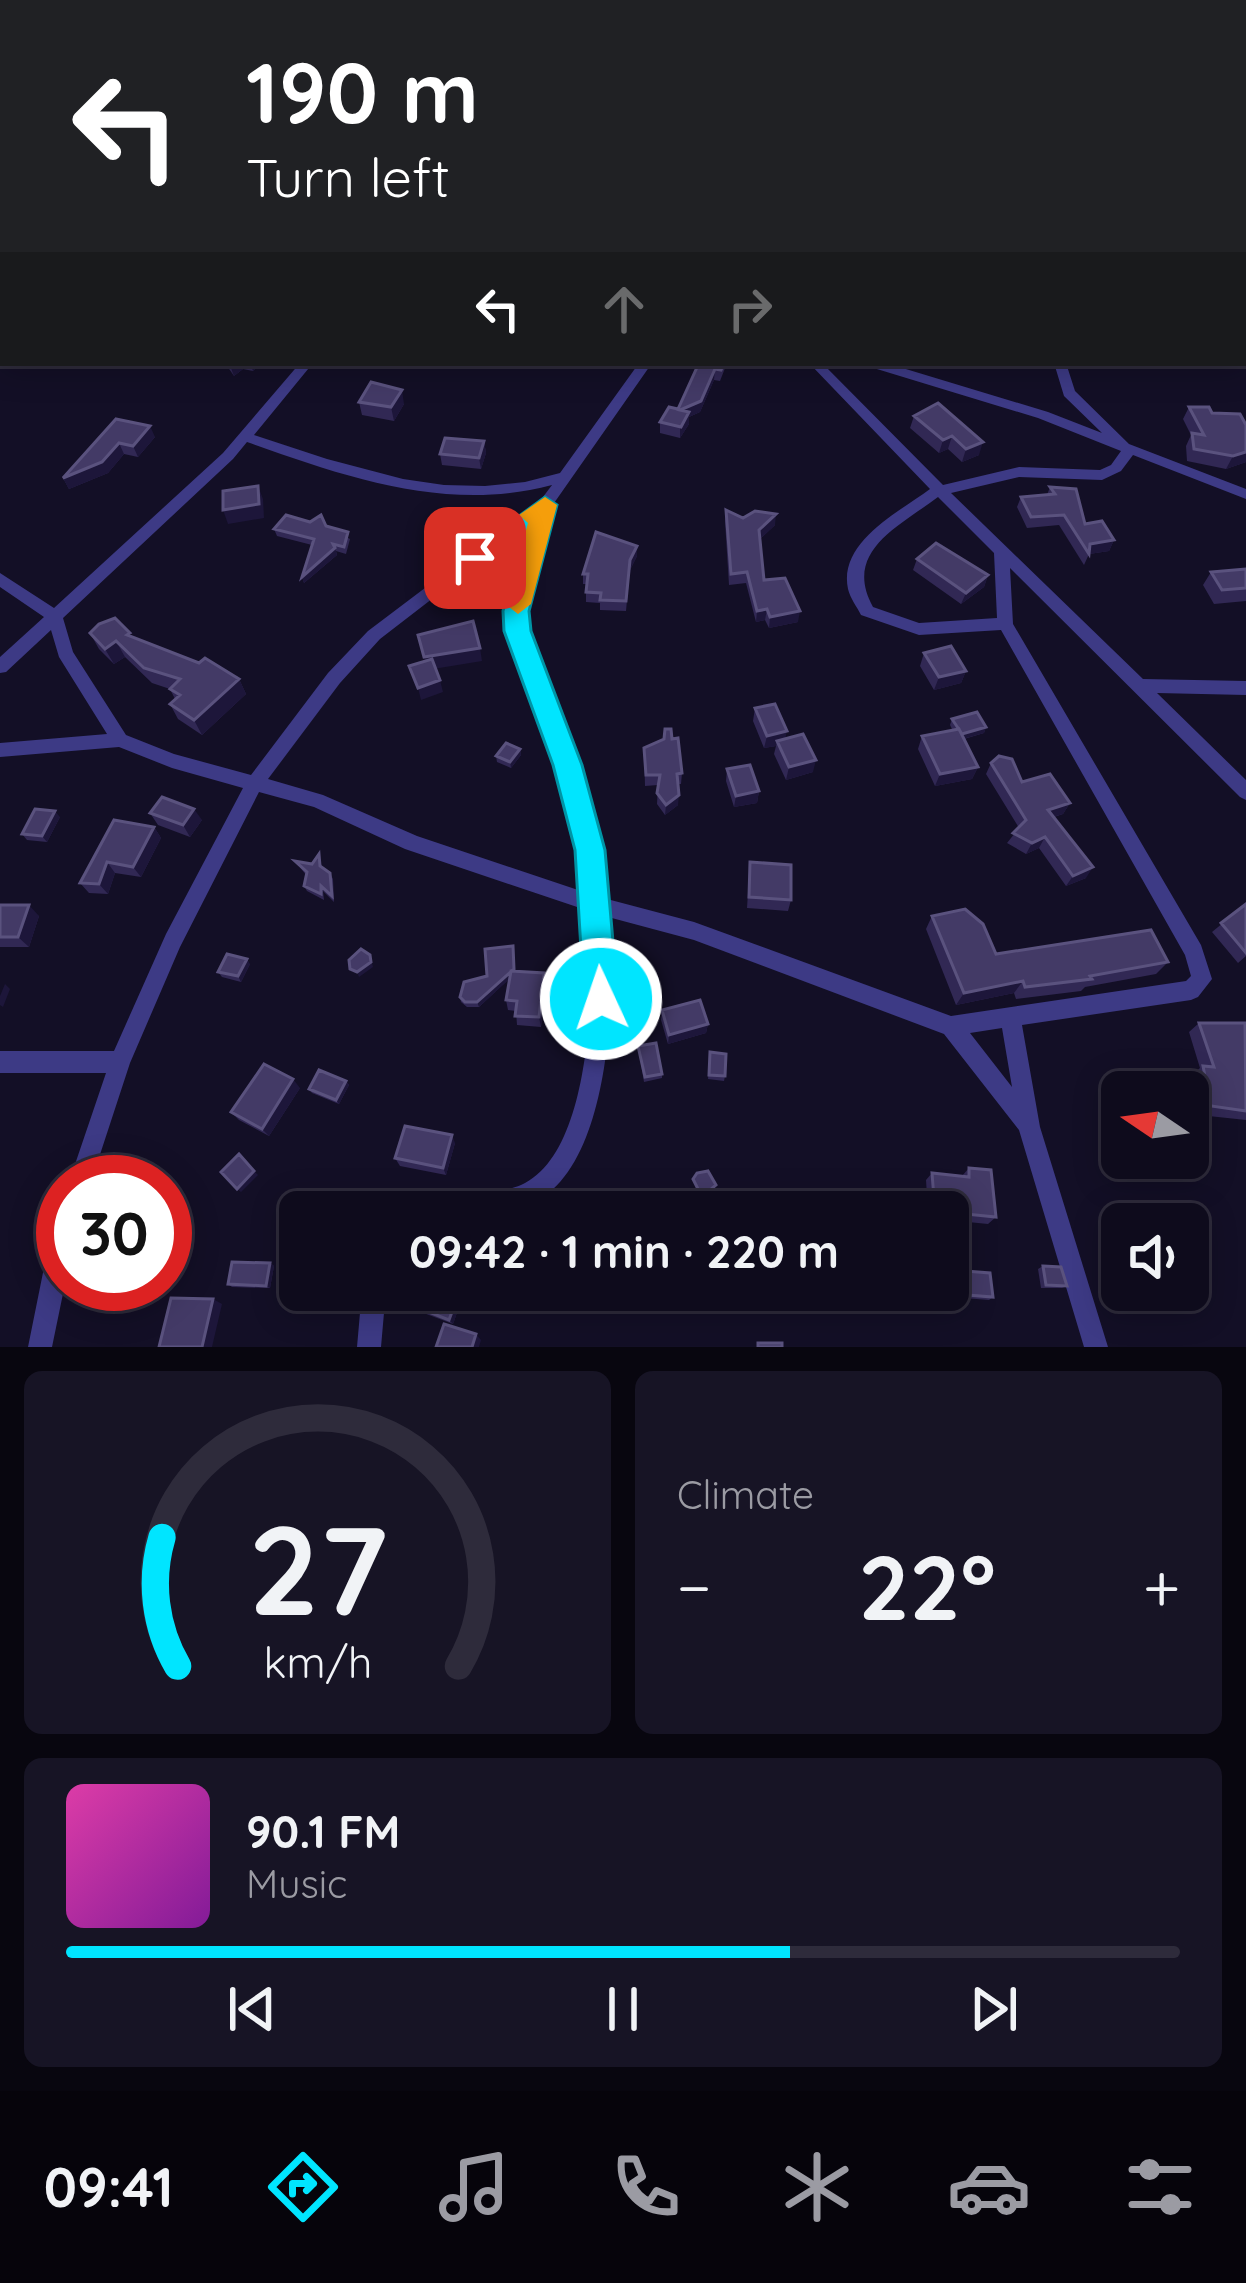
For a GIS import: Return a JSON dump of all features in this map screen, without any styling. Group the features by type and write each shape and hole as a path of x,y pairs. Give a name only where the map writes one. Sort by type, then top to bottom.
{"street":[{"path":"0,667 246,437 305,366"},
{"path":"89,1155 120,1062 173,941 255,783 334,678 374,635 545,505 644,366"},
{"path":"818,366 937,491 1001,548 1246,792"},
{"path":"1061,366 1069,393 1129,451"},
{"path":"916,368 1246,494"},
{"path":"246,437 314,461 447,490 518,488 565,477"},
{"path":"1005,624 919,629 867,611 856,591 855,567 869,542 937,491 1019,472 1102,475 1116,468 1129,451"},
{"path":"533,1191 562,1158 595,1076 601,999 590,850 567,765 518,631 516,611 545,505"},
{"path":"0,750 120,740 172,761 317,800 412,843 694,931 951,1026 1191,990 1202,979 1194,952 1005,624 1001,548"},
{"path":"0,579 55,617 65,652 120,740"},
{"path":"1141,686 1246,688"},
{"path":"1011,1020 1029,1127 1096,1347"},
{"path":"951,1026 1029,1127"},
{"path":"0,1062 120,1062"},
{"path":"40,1347 47,1311"},
{"path":"369,1347 372,1311"}],"building":[{"path":"698,366 723,366 715,369 701,401 680,410 689,412 681,427 660,422 669,407 678,409"},
{"path":"371,382 402,390 391,407 359,402"},
{"path":"938,403 983,442 966,449 952,436 943,440 914,416"},
{"path":"1189,407 1240,414 1246,425 1246,452 1233,456 1194,449 1192,433 1204,435"},
{"path":"116,419 150,426 133,446 119,443 102,462 63,478"},
{"path":"445,438 484,441 479,458 440,454"},
{"path":"258,486 259,504 223,510 223,491"},
{"path":"1050,487 1076,489 1085,524 1102,521 1114,540 1090,544 1089,554 1064,515 1031,517 1021,497 1055,494"},
{"path":"726,510 743,518 755,511 776,514 759,530 764,580 785,578 800,611 770,617 767,609 757,611 747,572 731,574"},
{"path":"286,515 310,522 321,515 326,526 348,532 344,547 333,544 335,548 302,577 314,539 274,529"},
{"path":"596,532 637,546 630,560 626,601 600,600 601,593 586,592 588,574 583,574"},
{"path":"936,543 988,575 966,593 917,559"},
{"path":"1246,569 1246,588 1222,590 1211,572"},
{"path":"115,618 130,633 127,635 199,663 205,658 239,679 194,720 170,704 180,695 170,689 180,679 144,668 116,641 105,649 90,633"},
{"path":"473,621 480,648 424,657 418,635"},
{"path":"951,646 966,671 939,677 924,653"},
{"path":"432,659 440,680 418,688 409,666"},
{"path":"775,704 787,731 767,736 755,708"},
{"path":"977,712 986,727 962,734 952,719"},
{"path":"665,729 671,729 672,739 678,738 682,773 677,774 679,795 666,805 657,793 660,775 646,775 644,748 664,739"},
{"path":"959,729 978,767 940,774 922,736"},
{"path":"803,734 816,760 789,767 777,741"},
{"path":"506,743 520,749 510,762 496,756"},
{"path":"999,756 1012,759 1022,782 1050,774 1070,803 1048,810 1093,867 1073,876 1045,837 1032,843 1013,833 1026,820 991,763"},
{"path":"750,765 759,791 736,796 727,769"},
{"path":"162,797 194,809 183,825 150,813"},
{"path":"35,809 55,811 42,836 22,834"},
{"path":"114,820 154,827 133,867 107,862 99,884 80,883"},
{"path":"319,854 320,866 330,873 332,896 321,886 321,894 304,886 307,872 295,861 312,864"},
{"path":"750,862 791,865 791,900 749,897"},
{"path":"1246,904 1246,953 1221,923"},
{"path":"0,905 29,905 18,937 0,937"},
{"path":"965,909 983,924 996,954 1151,930 1168,962 1090,976 1092,979 1025,987 1023,981 964,993 932,916"},
{"path":"513,946 514,969 477,1002 465,1002 460,997 464,982 487,976 485,949"},
{"path":"361,949 371,962 357,972 350,969 349,960"},
{"path":"227,954 247,959 238,976 218,972"},
{"path":"511,971 544,973 539,1017 515,1016 517,1001 506,1000"},
{"path":"700,1000 708,1024 669,1035 662,1010"},
{"path":"1199,1023 1245,1023 1246,1111 1211,1106 1209,1071 1203,1066 1214,1067"},
{"path":"656,1043 662,1074 645,1077 638,1046"},
{"path":"710,1052 726,1054 725,1076 709,1075"},
{"path":"264,1064 293,1079 262,1129 231,1112"},
{"path":"319,1070 346,1081 336,1100 309,1089"},
{"path":"405,1126 452,1135 443,1168 395,1158"},
{"path":"239,1154 254,1171 237,1189 221,1172"},
{"path":"969,1168 991,1170 996,1217 969,1214 969,1191 933,1191 932,1173 969,1177"},
{"path":"708,1171 716,1185 699,1191 693,1179"},
{"path":"232,1262 270,1263 266,1286 228,1284"},
{"path":"1043,1266 1061,1267 1067,1286 1046,1285"},
{"path":"969,1271 990,1273 993,1297 969,1295"},
{"path":"192,1298 213,1299 202,1347 159,1347 168,1311 192,1311"},
{"path":"426,1311 452,1311 449,1320"},
{"path":"444,1324 476,1334 472,1347 436,1347"},
{"path":"758,1343 782,1343 782,1347 758,1347"}],"slow traffic":[{"path":"518,604 545,505 531,515"}],"route":[{"path":"475,558 545,505 516,611 518,631 567,765 590,850 601,999"}]}
